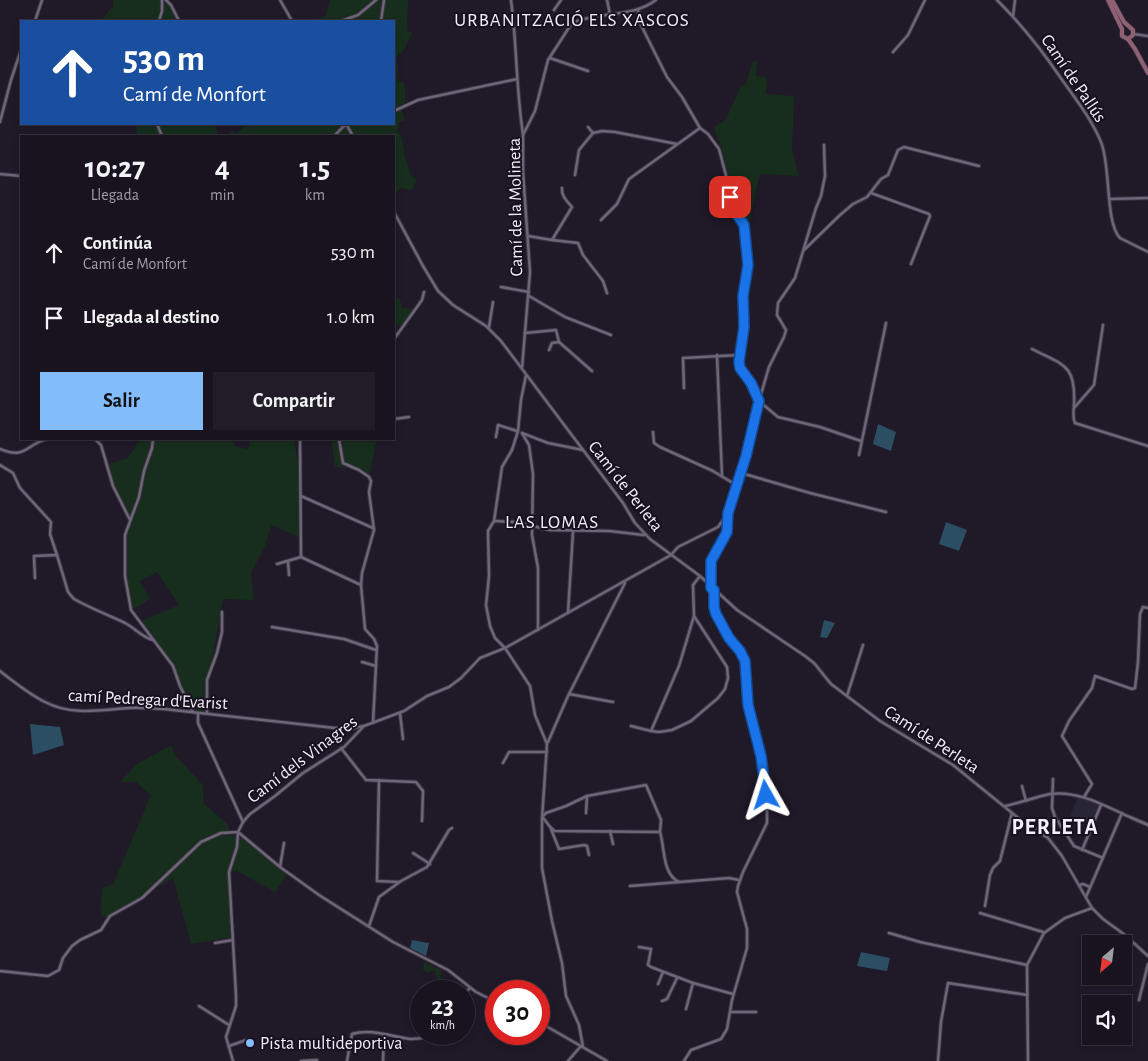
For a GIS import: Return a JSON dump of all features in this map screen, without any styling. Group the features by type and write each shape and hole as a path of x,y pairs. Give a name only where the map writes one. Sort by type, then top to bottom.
{"main road":[{"path":"1110,0 1132,29 1131,36 1135,49 1148,72"},
{"path":"1110,0 1122,29 1122,36 1131,36"},
{"path":"1122,29 1128,26"}],"street":[{"path":"35,20 42,0"},
{"path":"159,20 162,0"},
{"path":"166,0 171,5 178,20"},
{"path":"280,0 291,20"},
{"path":"344,20 358,15 376,0"},
{"path":"381,20 384,0"},
{"path":"511,0 518,79 518,104 523,136"},
{"path":"554,10 561,0"},
{"path":"607,0 610,14"},
{"name":"Camí de la Molineta","path":"522,370 530,272 523,136 535,111 550,58 572,23 638,10 656,0"},
{"path":"893,52 908,35 925,0"},
{"name":"Camí de Pallús","path":"997,0 1039,46 1080,102 1105,152 1114,229 1120,238 1148,252"},
{"path":"1013,16 1015,0"},
{"path":"638,10 639,21 660,64 700,128 708,134 719,149 730,197 745,231 748,265 743,296 743,336 740,368 751,383 759,401 778,417 820,427 861,440"},
{"path":"1131,36 1148,36"},
{"path":"0,122 20,53"},
{"path":"550,58 588,71"},
{"path":"395,111 418,100 518,79"},
{"path":"335,135 345,125"},
{"path":"588,127 593,133"},
{"path":"601,220 616,204 629,179 700,128"},
{"path":"575,175 579,150 593,133 602,131 615,132 678,144"},
{"path":"684,1061 691,1050 721,1039 727,1029 733,994 747,948 745,921 737,892 739,880 767,823 766,795 761,756 748,705 745,661 740,651 729,638 716,614 712,589 711,561 727,532 728,513 741,473 759,401 769,367 786,330 777,315 778,303 795,278 821,196 825,176 824,145"},
{"path":"803,250 840,215 870,193 881,179 888,175 898,150 904,147 979,166"},
{"path":"0,174 20,176"},
{"path":"552,240 572,207 564,198 561,192 562,188"},
{"path":"870,193 929,214 930,216 911,264"},
{"path":"1110,199 1148,198"},
{"name":"Camí de Perleta","path":"395,214 422,266 438,291 452,305 488,328 502,341 623,502 635,523 645,535 700,576 737,610 814,663 832,684 886,726 953,765 1012,813 1052,842 1080,885 1092,908"},
{"path":"528,236 578,243 583,255 603,282 607,294"},
{"path":"501,287 529,294 565,317 611,335"},
{"path":"395,338 422,300 424,292"},
{"path":"488,328 493,302"},
{"path":"859,455 886,323"},
{"path":"1074,409 1094,385 1103,325"},
{"path":"525,333 556,330 559,342 592,371"},
{"path":"549,350 552,343 559,342"},
{"path":"1032,349 1057,361 1072,376 1074,385 1073,418 1076,423 1148,446"},
{"path":"684,388 683,358 740,355"},
{"path":"717,356 722,476"},
{"path":"526,375 518,432 512,450 502,467 494,521 488,538 489,576 486,605 490,626 495,638 530,686 536,714 547,744 542,817 542,868 562,963 566,996 579,1025 582,1046"},
{"path":"395,419 410,417"},
{"path":"496,437 498,425 548,443 583,450"},
{"path":"653,432 654,443 660,447 722,476 737,486"},
{"path":"522,433 529,445 533,474 532,526 538,568 538,630"},
{"path":"0,449 9,452 19,452 28,450 44,440"},
{"path":"96,440 101,445 113,486 130,520"},
{"path":"153,440 144,470 139,497 126,535 124,576 131,610 173,666 180,686 193,712"},
{"path":"300,440 301,557"},
{"path":"339,440 343,463 359,470 371,481 369,492 374,534 362,573 361,585 365,628 376,642 373,723"},
{"path":"0,465 13,473 20,488 51,522 50,534 68,592 74,598 139,631 148,639 154,640"},
{"path":"741,473 886,512"},
{"path":"301,496 374,528"},
{"name":"Camí dels Vinagres","path":"233,1060 226,1037 236,1006 229,872 237,847 238,832 250,814 303,773 342,748 364,726 400,713 427,696 449,687 461,678 480,658 538,630 671,556 678,547 718,527 728,513"},
{"path":"494,521 515,522 550,530 609,531 645,535"},
{"path":"568,613 573,531"},
{"path":"34,578 34,556 57,555"},
{"path":"277,564 301,557 361,585"},
{"path":"288,561 289,575"},
{"path":"651,731 679,666 694,616 692,585 700,576"},
{"path":"547,744 569,694 626,582"},
{"path":"1084,797 1092,784 1062,736 1069,721 1092,688 1095,676 1132,689 1135,688 1140,614 1142,607 1148,608"},
{"path":"207,713 207,680 222,632 222,612"},
{"path":"631,726 659,732 672,730 691,721 718,698 725,689 728,678 726,668 694,616"},
{"path":"272,627 344,640 376,650"},
{"path":"847,696 863,645"},
{"path":"362,662 376,666"},
{"name":"camí Pedregar d'Evarist","path":"0,671 46,703 66,709 87,712 136,708 198,712 335,728 364,726"},
{"path":"569,694 613,702"},
{"path":"198,712 198,723 243,822"},
{"path":"400,713 403,740"},
{"path":"342,748 366,780 416,782 423,791 422,821"},
{"path":"504,763 508,752 547,752"},
{"path":"1053,778 1052,808 1055,817 1074,846 1103,858"},
{"path":"378,780 377,881 399,882"},
{"path":"542,817 546,812 566,806 587,796 646,785 661,820 660,832 664,858 670,876 673,880 679,882"},
{"path":"1022,786 1026,802"},
{"path":"1004,806 1052,794 1070,794 1084,797 1148,824"},
{"path":"586,814 587,796"},
{"path":"1082,850 1101,804"},
{"path":"985,906 992,868 1000,861 1012,813"},
{"path":"1086,897 1122,813"},
{"path":"542,817 551,829 559,849 584,845 587,846 589,855"},
{"path":"1037,830 1044,820"},
{"path":"369,926 379,897 399,882 430,864 449,830 452,828"},
{"path":"551,829 554,831 660,832"},
{"path":"610,831 613,844"},
{"path":"0,971 48,976 54,974 59,970 63,958 72,946 101,930 110,916 142,898 201,842 221,833 238,832 280,868 369,926 413,953 448,970 460,980"},
{"path":"280,868 284,843"},
{"path":"413,853 430,864"},
{"path":"630,886 729,878 739,880"},
{"path":"1080,885 1083,884 1090,888"},
{"path":"1028,1061 1028,965 1044,933 1065,918 1092,908 1148,956"},
{"path":"980,913 1044,933"},
{"path":"889,934 1028,965"},
{"path":"215,943 233,940"},
{"path":"639,947 651,949 648,964 663,972 733,994"},
{"path":"1139,1000 1148,964"},
{"path":"658,984 663,972"},
{"path":"662,1001 667,999 677,977"},
{"path":"686,1009 693,983"},
{"path":"938,1061 941,1022 948,983 1027,995"},
{"path":"199,1006 229,1025"},
{"path":"730,1012 756,1012"},
{"path":"550,1028 607,1061"},
{"path":"348,1061 352,1034 368,1033 410,1039"},
{"path":"383,1061 384,1035"},
{"path":"228,1046 249,1039"},
{"path":"568,1061 582,1046"},
{"path":"233,1060 237,1057"},
{"path":"300,1061 317,1060"}],"shaded area":[{"path":"1077,799 1083,799 1101,806 1092,826 1070,816"}],"green space":[{"path":"113,0 162,0 167,2 176,20 102,20 113,6"},
{"path":"330,0 408,0 407,30 412,33 405,48 396,58 398,67 397,80 404,83 406,97 402,111 405,120 399,123 398,132 402,138 405,157 411,175 417,180 412,190 400,188 395,194 395,135 227,135 233,131 235,134 247,125 395,125 395,20 316,20 326,16"},
{"path":"753,61 757,62 756,76 767,78 766,94 794,96 792,150 799,176 760,174 747,231 735,206 722,150 714,128 726,119 741,86 745,86"},
{"path":"136,125 215,125 218,135 137,135"},
{"path":"395,299 400,299 402,308 413,309 401,326 395,324"},
{"path":"139,440 232,440 235,446 248,449 251,440 294,440 301,482 301,538 271,525 265,546 251,573 254,600 223,599 206,696 207,713 192,710 173,666 141,621 179,605 157,572 140,581 150,599 131,610 125,564 127,530 130,519 115,491 109,464 128,458"},
{"path":"331,440 377,440 369,477 360,469 335,467"},
{"path":"171,745 175,755 202,784 204,804 228,824 231,836 239,836 288,873 275,892 237,871 229,872 233,937 191,944 173,878 105,918 101,913 102,888 113,884 151,795 136,782 120,782 137,764"},
{"path":"424,962 441,970 440,980 437,980 436,971 430,971 429,973 423,970"}],"water":[{"path":"878,424 896,432 891,451 873,444"},
{"path":"946,522 967,530 959,551 939,544"},
{"path":"824,620 835,623 827,638 820,637"},
{"path":"30,724 60,727 64,745 33,755"},
{"path":"412,940 429,943 426,956 410,948"},
{"path":"861,952 890,958 887,971 857,966"}],"place":[{"name":"Pista multideportiva","path":"250,1043"}],"district":[{"name":"URBANITZACIÓ ELS XASCOS","path":"572,19"},
{"name":"LAS LOMAS","path":"552,521"},
{"name":"PERLETA","path":"1055,826"}],"route":[{"path":"730,197 736,213 744,225 748,265 743,296 744,327 739,362 740,368 751,383 759,401 746,456 728,513 727,532 711,561 711,588 714,590 713,602 716,614 729,638 744,656 747,670 750,718 761,756 766,795"}]}
